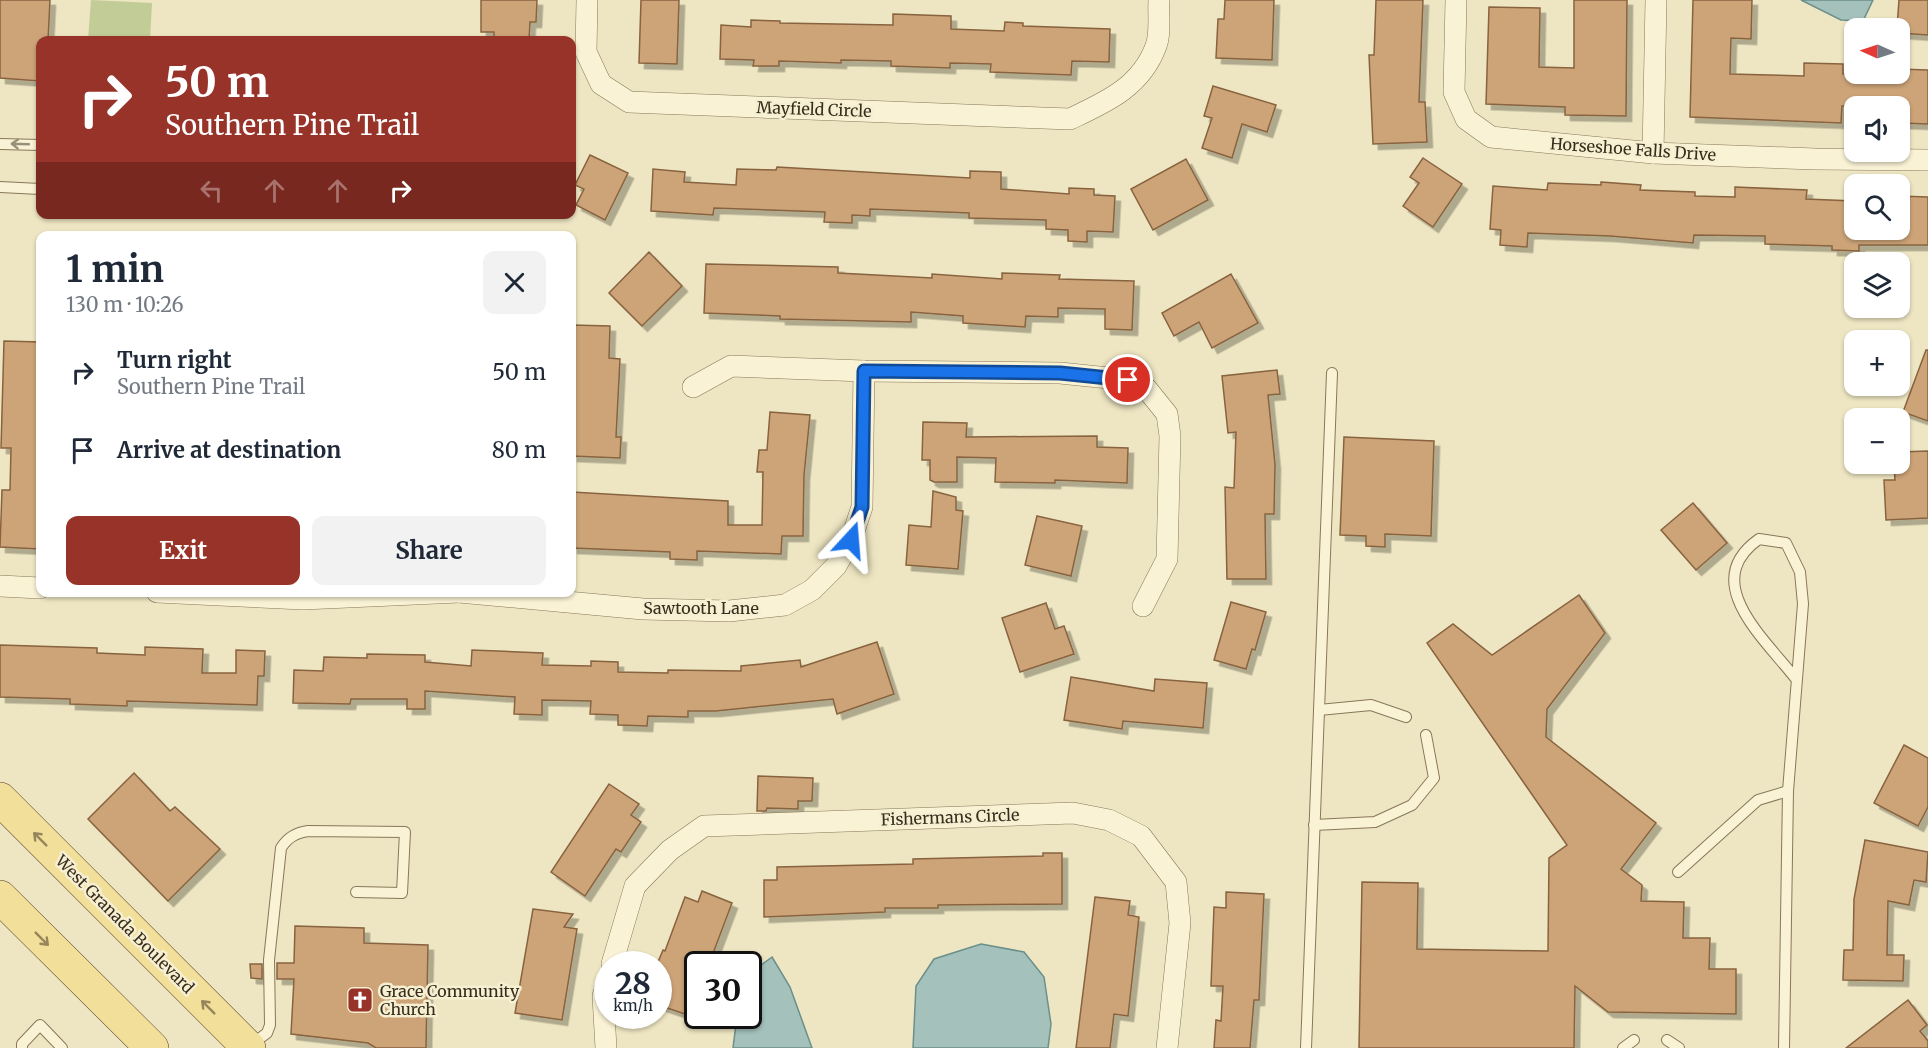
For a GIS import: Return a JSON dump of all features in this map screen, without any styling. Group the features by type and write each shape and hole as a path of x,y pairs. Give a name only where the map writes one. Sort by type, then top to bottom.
{"main road":[{"name":"West Granada Boulevard","path":"0,799 249,1047"},
{"path":"0,897 152,1048"}],"street":[{"name":"Mayfield Circle","path":"587,0 586,52 601,84 629,102 1070,119 1115,99 1143,70 1157,45 1159,0"},
{"name":"Horseshoe Falls Drive","path":"1456,0 1454,92 1466,119 1491,137 1653,153 1815,159 1928,160"},
{"path":"1653,153 1656,0"},
{"path":"693,387 731,366 864,371 1060,373 1128,380 1146,388 1167,414 1170,436 1167,559 1143,606"},
{"name":"Sawtooth Lane","path":"513,597 643,609 729,611 785,605 812,590 837,566 851,540 862,507 864,371"},
{"path":"0,586 36,588"},
{"name":"Sawtooth Lane","path":"279,597 329,597"},
{"name":"Fishermans Circle","path":"616,951 635,886 670,850 704,826 1073,813 1109,819 1141,836 1176,882 1180,924 1167,1048"},
{"path":"605,1029 606,1048"}],"lane":[{"path":"0,144 36,145"},
{"path":"0,187 36,189"},
{"path":"1306,1048 1332,373"},
{"path":"1784,1048 1788,791 1803,604 1800,572 1786,543 1759,539 1743,551 1732,576 1741,610 1796,679"},
{"path":"1319,710 1371,705 1406,717"},
{"path":"1314,825 1375,822 1412,805 1434,778 1426,735"},
{"path":"1678,872 1758,800 1788,791"},
{"path":"249,1047 267,1033 270,1025 269,960 281,848 297,833 308,831 405,832 402,893 356,892"},
{"path":"22,1048 22,1044 40,1025 62,1048"},
{"path":"1623,1048 1634,1040"},
{"path":"1668,1040 1679,1048"}],"green space":[{"path":"91,0 152,3 150,36 88,36"}],"water":[{"path":"1801,0 1873,0 1864,18 1841,20"},
{"path":"981,944 1024,952 1044,977 1051,1024 1048,1048 913,1048 916,986 934,959"},
{"path":"772,957 790,987 812,1048 733,1048 735,1029 762,1029 762,964"}],"building":[{"path":"0,0 50,0 48,36 36,36 36,81 0,78"},
{"path":"481,0 537,0 536,22 530,22 529,36 494,36 494,32 481,32"},
{"path":"641,0 679,0 677,64 639,63"},
{"path":"1225,0 1274,0 1272,60 1216,58 1218,19 1224,19"},
{"path":"1376,0 1423,0 1419,102 1425,102 1427,142 1373,144 1369,55 1374,55"},
{"path":"1574,0 1627,0 1626,116 1565,115 1565,107 1486,104 1489,7 1540,8 1539,67 1574,68"},
{"path":"1693,0 1752,0 1751,39 1731,38 1730,74 1804,76 1804,63 1843,64 1844,84 1910,84 1910,69 1928,70 1928,124 1910,123 1910,96 1844,96 1841,123 1690,117"},
{"path":"1899,0 1928,0 1928,35 1910,34 1910,18 1898,18"},
{"path":"893,14 951,16 951,29 1004,31 1005,22 1023,23 1023,26 1110,29 1109,62 1072,61 1071,75 990,72 991,64 950,63 950,68 891,66 891,61 841,60 841,63 779,61 779,66 753,66 754,60 720,59 721,25 751,27 751,20 780,21 780,23 893,25"},
{"path":"1213,86 1276,105 1267,132 1242,124 1232,158 1202,148 1212,118 1204,116"},
{"path":"590,155 628,173 605,220 576,205 584,189 576,185"},
{"path":"1423,158 1462,184 1433,227 1403,206 1419,183 1410,177"},
{"path":"1186,159 1208,200 1153,230 1131,189"},
{"path":"777,167 970,178 970,171 1001,172 1001,189 1069,194 1069,188 1094,189 1094,195 1115,196 1113,232 1087,231 1087,242 1068,241 1068,230 1046,229 1046,220 969,218 969,213 870,209 870,216 852,215 852,223 824,222 825,212 714,208 713,215 651,211 653,169 685,172 684,182 736,185 737,169 776,170"},
{"path":"1601,182 1641,185 1640,190 1695,192 1695,196 1735,197 1735,187 1807,190 1806,199 1844,201 1844,240 1910,240 1910,196 1928,197 1928,245 1859,245 1859,251 1832,250 1832,246 1765,244 1765,236 1694,235 1693,243 1610,236 1528,233 1527,247 1500,245 1501,230 1490,229 1493,186 1547,190 1548,183 1601,185"},
{"path":"649,252 682,286 642,326 609,293"},
{"path":"706,264 838,267 838,273 932,278 932,274 1002,279 1002,273 1060,275 1059,279 1134,281 1132,330 1105,329 1105,309 1058,308 1058,317 1026,316 1025,327 963,323 963,316 911,312 911,322 780,319 780,316 704,313"},
{"path":"1231,274 1258,323 1212,348 1199,322 1174,336 1162,313"},
{"path":"576,325 610,326 609,358 620,359 616,437 621,437 620,458 576,456"},
{"path":"4,341 36,342 36,549 0,547 2,490 10,490 11,448 1,448"},
{"path":"1926,350 1928,350 1928,421 1910,415 1910,408 1904,408"},
{"path":"1277,370 1280,394 1268,395 1275,464 1274,514 1265,514 1266,579 1227,579 1225,487 1234,488 1236,432 1228,433 1222,376"},
{"path":"770,412 810,415 804,475 803,536 782,536 781,554 697,551 697,560 670,559 670,552 576,548 576,492 728,501 728,525 762,525 763,472 757,472 759,450 767,450"},
{"path":"923,422 967,423 966,437 1097,436 1097,447 1128,448 1127,483 1055,480 1055,483 995,482 996,458 957,457 957,482 934,482 930,480 930,460 922,460"},
{"path":"1344,437 1434,441 1431,536 1385,534 1385,547 1366,546 1366,536 1340,535"},
{"path":"1928,451 1928,518 1886,520 1884,480 1895,480 1895,474 1910,474 1910,452"},
{"path":"933,491 956,497 956,510 963,511 958,569 906,565 909,525 931,527"},
{"path":"1693,503 1727,543 1696,570 1661,530"},
{"path":"1037,516 1082,526 1071,576 1025,565"},
{"path":"1579,595 1605,633 1547,709 1546,737 1656,823 1621,869 1642,885 1641,901 1684,902 1683,938 1710,938 1709,969 1736,969 1736,1014 1608,1012 1575,986 1574,1048 1359,1048 1362,882 1418,883 1417,949 1548,951 1549,858 1567,845 1427,643 1453,624 1492,655"},
{"path":"1231,602 1266,612 1255,650 1252,649 1246,669 1214,660"},
{"path":"1046,603 1055,629 1064,626 1074,654 1020,672 1002,618"},
{"path":"877,642 894,694 837,714 833,699 716,711 688,711 688,717 648,716 647,726 618,725 618,715 590,714 591,701 542,700 542,715 514,714 515,697 425,691 425,709 407,709 407,699 351,699 350,704 293,703 294,670 323,671 324,657 367,658 367,654 425,655 425,662 471,666 472,650 543,653 542,665 591,666 591,661 618,662 618,672 668,673 668,670 741,671 741,666 800,660 801,667"},
{"path":"0,645 97,648 97,653 145,655 145,647 203,649 202,673 236,673 236,650 265,651 264,676 258,676 257,705 127,701 127,706 70,704 70,699 0,697"},
{"path":"1071,677 1154,691 1155,679 1207,683 1203,728 1123,721 1122,729 1064,720"},
{"path":"1904,745 1928,758 1928,807 1918,826 1874,803"},
{"path":"134,773 170,811 175,807 220,849 168,901 88,819"},
{"path":"758,776 813,778 812,801 798,801 798,809 767,808 766,811 757,811"},
{"path":"609,784 639,804 631,815 641,822 621,852 616,849 585,896 551,872"},
{"path":"1865,840 1928,852 1926,882 1914,880 1909,905 1888,901 1887,955 1904,955 1903,981 1843,980 1844,950 1853,950 1854,899"},
{"path":"1043,853 1062,853 1062,904 938,905 938,908 885,908 885,912 764,917 764,880 777,880 777,867 913,864 913,859 1043,856"},
{"path":"702,891 732,903 714,951 684,951 684,1014 672,1010 672,951 665,951 685,897 698,902"},
{"path":"1226,892 1264,894 1259,1000 1254,1000 1250,1048 1214,1048 1216,1020 1221,1021 1223,986 1211,986 1214,907 1226,908"},
{"path":"1095,897 1130,901 1128,915 1139,917 1128,1016 1114,1014 1110,1048 1076,1048"},
{"path":"533,909 573,914 564,927 577,929 562,1020 515,1013"},
{"name":"Grace Community Church","path":"295,926 364,928 364,943 428,945 426,1048 376,1048 368,1043 291,1034 294,979 277,979 277,963 294,963"},
{"path":"250,964 262,964 262,979 251,978"},
{"path":"1908,1000 1927,1025 1920,1031 1928,1041 1928,1048 1846,1048"}],"place":[{"name":"Grace Community Church","path":"360,1000"}],"route":[{"path":"851,540 862,507 864,371 1060,373 1128,380"}]}
